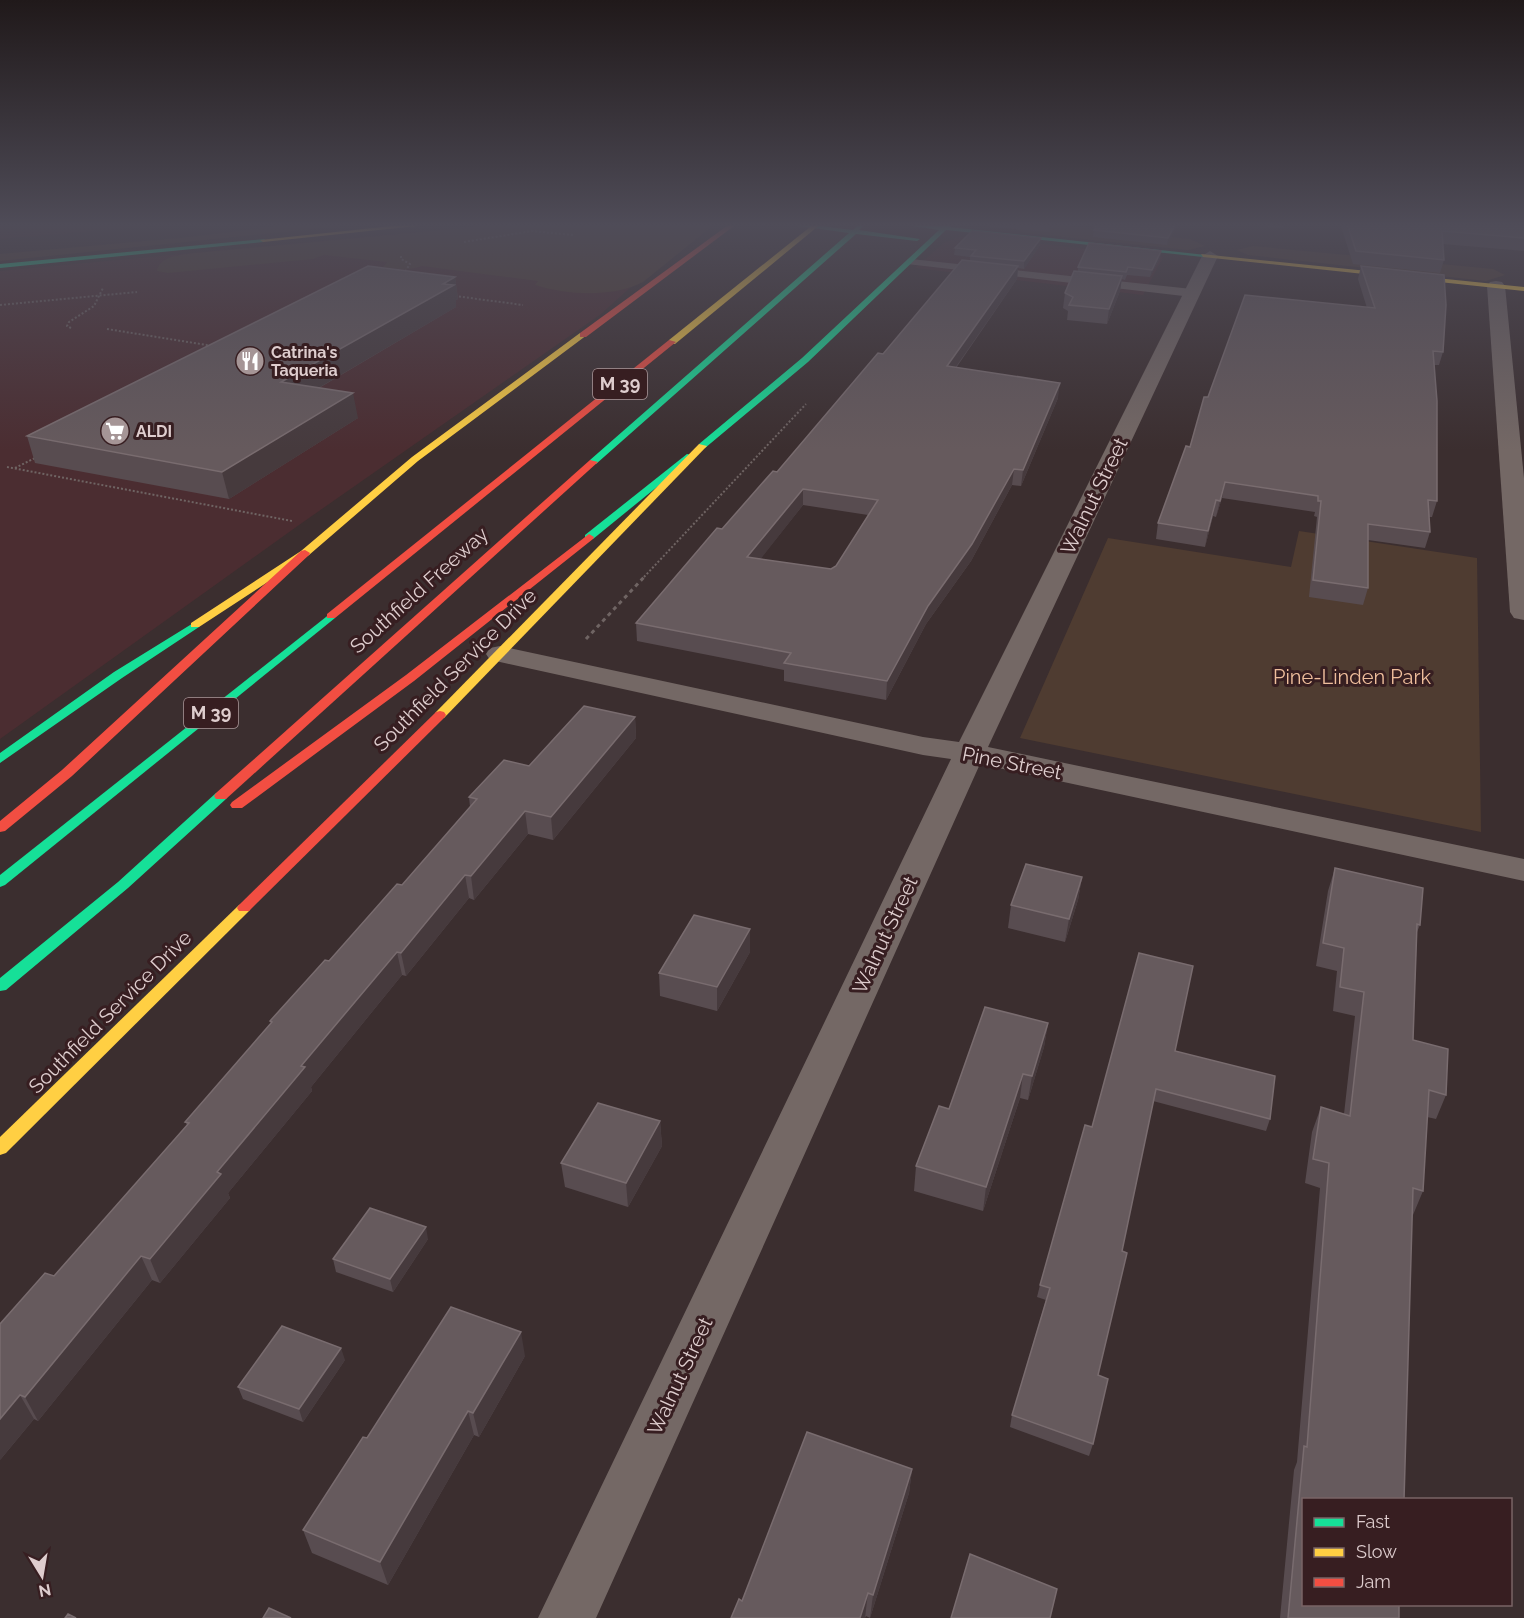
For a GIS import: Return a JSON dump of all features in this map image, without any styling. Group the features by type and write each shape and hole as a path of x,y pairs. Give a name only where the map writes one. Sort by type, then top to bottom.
{"main road":[{"path":"0,828 67,772 305,553 415,459 635,299"},
{"name":"Southfield Freeway","path":"0,882 725,299"},
{"name":"Southfield Freeway","path":"0,986 123,885 482,560 778,299"},
{"name":"Southfield Service Drive","path":"0,1148 500,654 690,456 805,360 872,299"},
{"path":"123,885 349,725 690,456"},
{"path":"0,759 118,675 305,553"}],"street":[{"name":"Walnut Street","path":"567,1618 971,753 1189,299"},
{"path":"1497,299 1524,612"},
{"name":"Pine Street","path":"500,654 912,744 971,753 1524,870"}],"path":[{"path":"0,305 66,299"},
{"path":"71,328 67,326 69,322 91,310 99,299"},
{"path":"474,299 523,305"},
{"path":"107,329 220,346"},
{"path":"583,642 812,398"},
{"path":"15,468 46,452"},
{"path":"7,467 292,521"}],"shaded area":[{"path":"0,299 618,299 601,314 299,525 0,739"}],"green space":[{"name":"Pine-Linden Park","path":"1299,531 1477,558 1481,832 1020,738 1108,538 1291,567"}],"building":[{"path":"303,299 430,299 281,382 353,393 222,472 27,436"},
{"path":"930,299 995,299 947,366 1060,383 1023,470 1014,469 972,544 928,606 887,681 784,663 791,653 636,623 717,528 722,529 773,471 777,472 878,353 883,354","holes":["803,489 878,500 836,566 831,569 747,557"]},
{"path":"1072,299 1113,299 1109,309 1069,305"},
{"path":"1244,299 1280,299 1375,308 1372,299 1446,299 1443,352 1433,351 1437,401 1437,501 1428,500 1430,532 1368,524 1368,588 1313,580 1321,501 1318,501 1318,496 1225,482 1220,501 1216,500 1208,531 1158,523 1186,446 1190,447 1204,397 1208,397"},
{"path":"584,706 635,717 551,817 525,811 471,876 465,875 401,953 397,952 301,1066 305,1067 217,1172 221,1174 150,1259 141,1256 25,1397 20,1395 0,1419 0,1324 45,1273 54,1276 189,1123 185,1122 272,1022 270,1021 325,960 329,961 397,884 402,885 477,799 469,797 504,760 529,766"},
{"path":"1026,864 1082,877 1069,919 1011,905"},
{"path":"1335,868 1423,888 1420,925 1417,924 1413,1040 1448,1049 1446,1095 1429,1090 1423,1191 1413,1188 1404,1498 1302,1498 1302,1606 1399,1606 1399,1618 1288,1618 1304,1446 1307,1447 1329,1163 1313,1159 1321,1107 1350,1116 1364,992 1340,987 1344,948 1323,943"},
{"path":"694,915 750,929 717,987 659,973"},
{"path":"1139,953 1193,966 1175,1051 1275,1076 1270,1119 1156,1089 1122,1251 1127,1253 1098,1375 1108,1379 1093,1444 1012,1415 1050,1288 1040,1285 1085,1125 1092,1127"},
{"path":"985,1007 1048,1023 1032,1076 1023,1074 986,1187 916,1166 939,1106 949,1109"},
{"path":"598,1103 660,1121 626,1183 561,1163"},
{"path":"370,1208 426,1227 390,1279 333,1259"},
{"path":"451,1307 521,1332 473,1413 468,1411 380,1562 303,1530 363,1437 367,1438"},
{"path":"282,1326 341,1348 299,1409 238,1387"},
{"path":"807,1432 912,1469 873,1595 868,1593 860,1618 731,1618 739,1599 742,1601"},
{"path":"970,1554 1057,1589 1050,1618 951,1618"},
{"path":"269,1608 291,1618 263,1618"}],"traffic: fast":[{"path":"593,462 778,299"},
{"path":"702,446 805,360 870,299"},
{"path":"589,537 690,456"},
{"path":"0,882 331,616"},
{"path":"0,759 118,675 195,625"},
{"path":"0,986 123,885 221,796"}],"traffic: slow":[{"path":"672,342 726,299"},
{"path":"195,625 305,553 415,459 583,335"},
{"path":"440,715 702,446"},
{"path":"0,1148 244,908"}],"traffic: jam":[{"path":"583,335 633,299"},
{"path":"331,616 672,342"},
{"path":"221,796 593,462"},
{"path":"237,805 410,678 589,537"},
{"path":"0,828 67,773 305,553"},
{"path":"244,908 440,715"}],"place":[{"name":"Catrina's Taqueria","path":"250,361"},
{"name":"ALDI","path":"115,431"}]}
